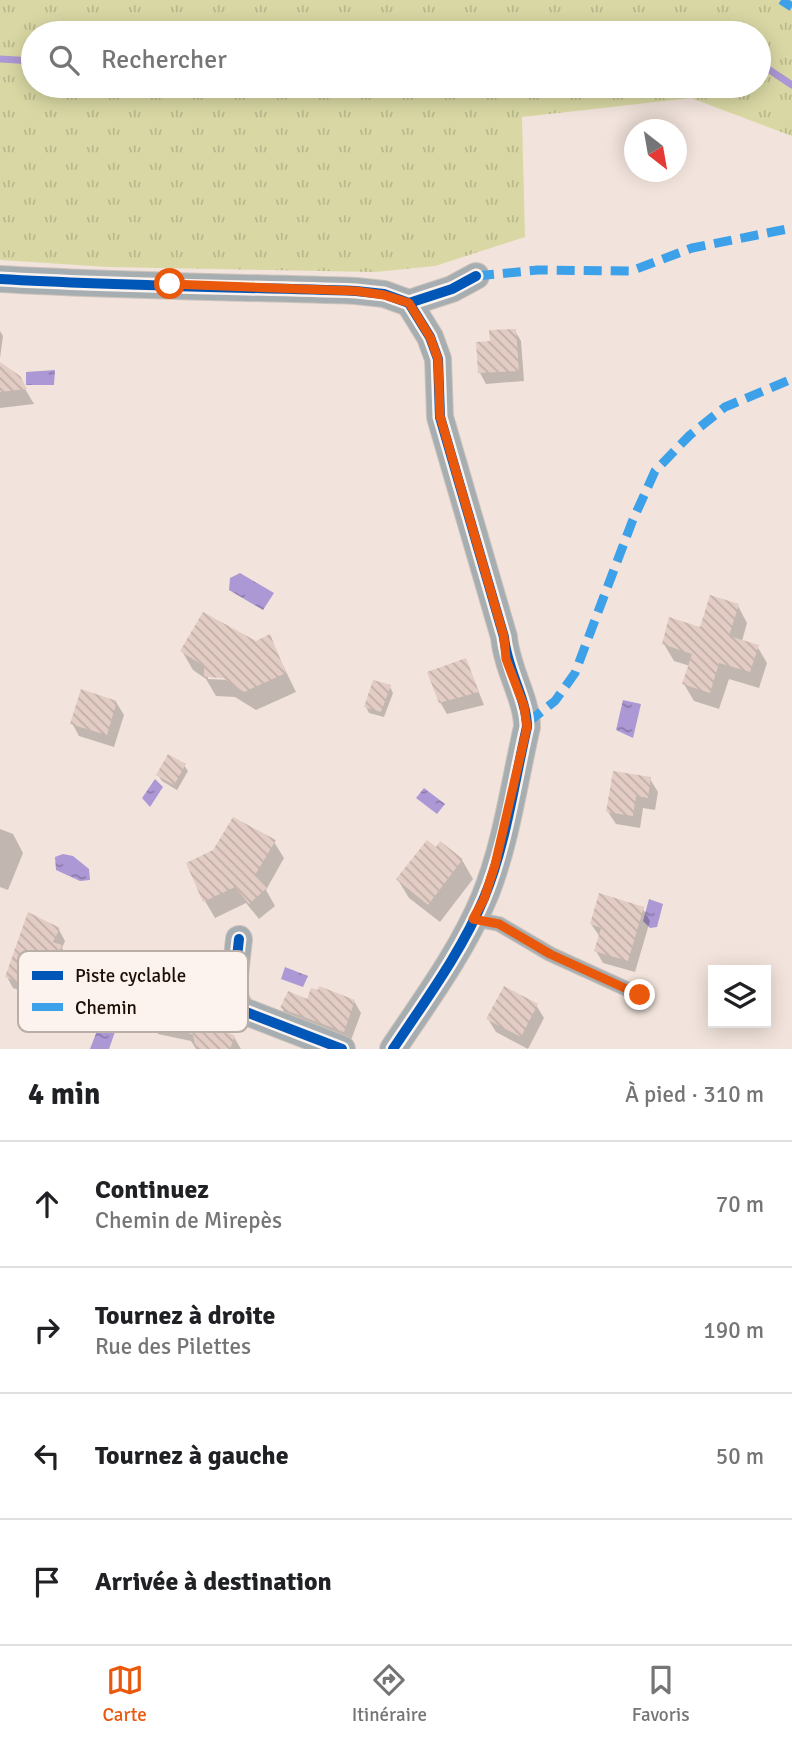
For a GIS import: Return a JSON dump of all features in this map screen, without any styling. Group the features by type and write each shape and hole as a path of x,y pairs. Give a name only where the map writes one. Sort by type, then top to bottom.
{"street":[{"path":"0,279 113,286 170,284 356,291 384,295 409,303 452,289 477,276"},
{"path":"393,1049 436,985 484,899 495,865 527,717 506,659 504,637 440,416 438,359 430,337 409,303"},
{"path":"238,951 239,939"},
{"path":"248,1013 342,1049"}],"lane":[{"path":"473,919 499,924 550,954 640,995"}],"green space":[{"path":"0,0 792,0 792,136 691,98 522,117 525,237 435,266 375,272 108,267 0,260"}],"water":[{"path":"55,370 54,385 26,385 26,372"},
{"path":"240,573 274,593 263,610 229,590 230,578"},
{"path":"623,700 641,704 633,738 616,730"},
{"path":"155,779 163,787 150,807 142,798"},
{"path":"424,788 445,804 437,814 416,798"},
{"path":"63,854 73,856 89,869 90,880 80,881 56,870 55,857"},
{"path":"649,899 663,904 657,927 650,928 643,921"},
{"path":"285,967 308,976 303,987 281,979"},
{"path":"97,1032 115,1032 109,1049 90,1049"}],"building":[{"path":"516,329 519,371 478,373 476,342 490,341 489,330"},
{"path":"0,362 20,376 27,389 0,392"},
{"path":"710,595 739,604 729,636 759,645 750,672 719,663 710,693 682,684 692,654 662,644 669,617 700,627"},
{"path":"203,612 256,641 270,634 286,673 244,692 223,678 204,677 204,666 180,651"},
{"path":"466,658 479,692 439,703 427,672"},
{"path":"373,680 391,685 381,712 364,707"},
{"path":"81,689 117,701 107,735 70,724"},
{"path":"168,754 186,764 174,785 156,775"},
{"path":"613,771 651,777 648,798 636,796 633,816 606,812"},
{"path":"233,817 276,840 255,875 267,888 249,904 235,887 203,902 186,863 213,850"},
{"path":"427,840 436,847 440,841 463,859 428,905 396,879"},
{"path":"599,893 644,907 628,961 594,951 601,928 590,924"},
{"path":"28,912 60,928 53,942 62,945 60,951 18,951 18,982 5,977"},
{"path":"319,986 355,1000 344,1032 280,1008 288,991 307,999 311,988 318,990"},
{"path":"504,986 538,1004 521,1037 486,1019"},
{"path":"186,1032 228,1032 235,1036 230,1049 201,1049 195,1045 193,1035"}],"waterway":[{"path":"0,59 21,60"},
{"path":"771,71 792,85"}],"marked path":[{"path":"781,0 792,7"},
{"path":"476,276 538,270 631,271 692,248 792,228"},
{"path":"527,723 555,701 575,673 632,522 655,471 690,435 725,407 792,379"}],"cycle path":[{"path":"0,279 356,291 384,294 409,303 452,289 476,276"},
{"path":"393,1049 454,956 484,898 504,835 527,727 524,706 440,417 438,359 430,337 409,303"},
{"path":"238,951 239,939"},
{"path":"248,1013 342,1049"}],"route":[{"path":"170,284 356,291 384,295 409,303 430,337 438,359 440,416 504,637 506,659 527,717 527,727 495,865 484,899 473,919 499,924 550,954 640,995"}]}
